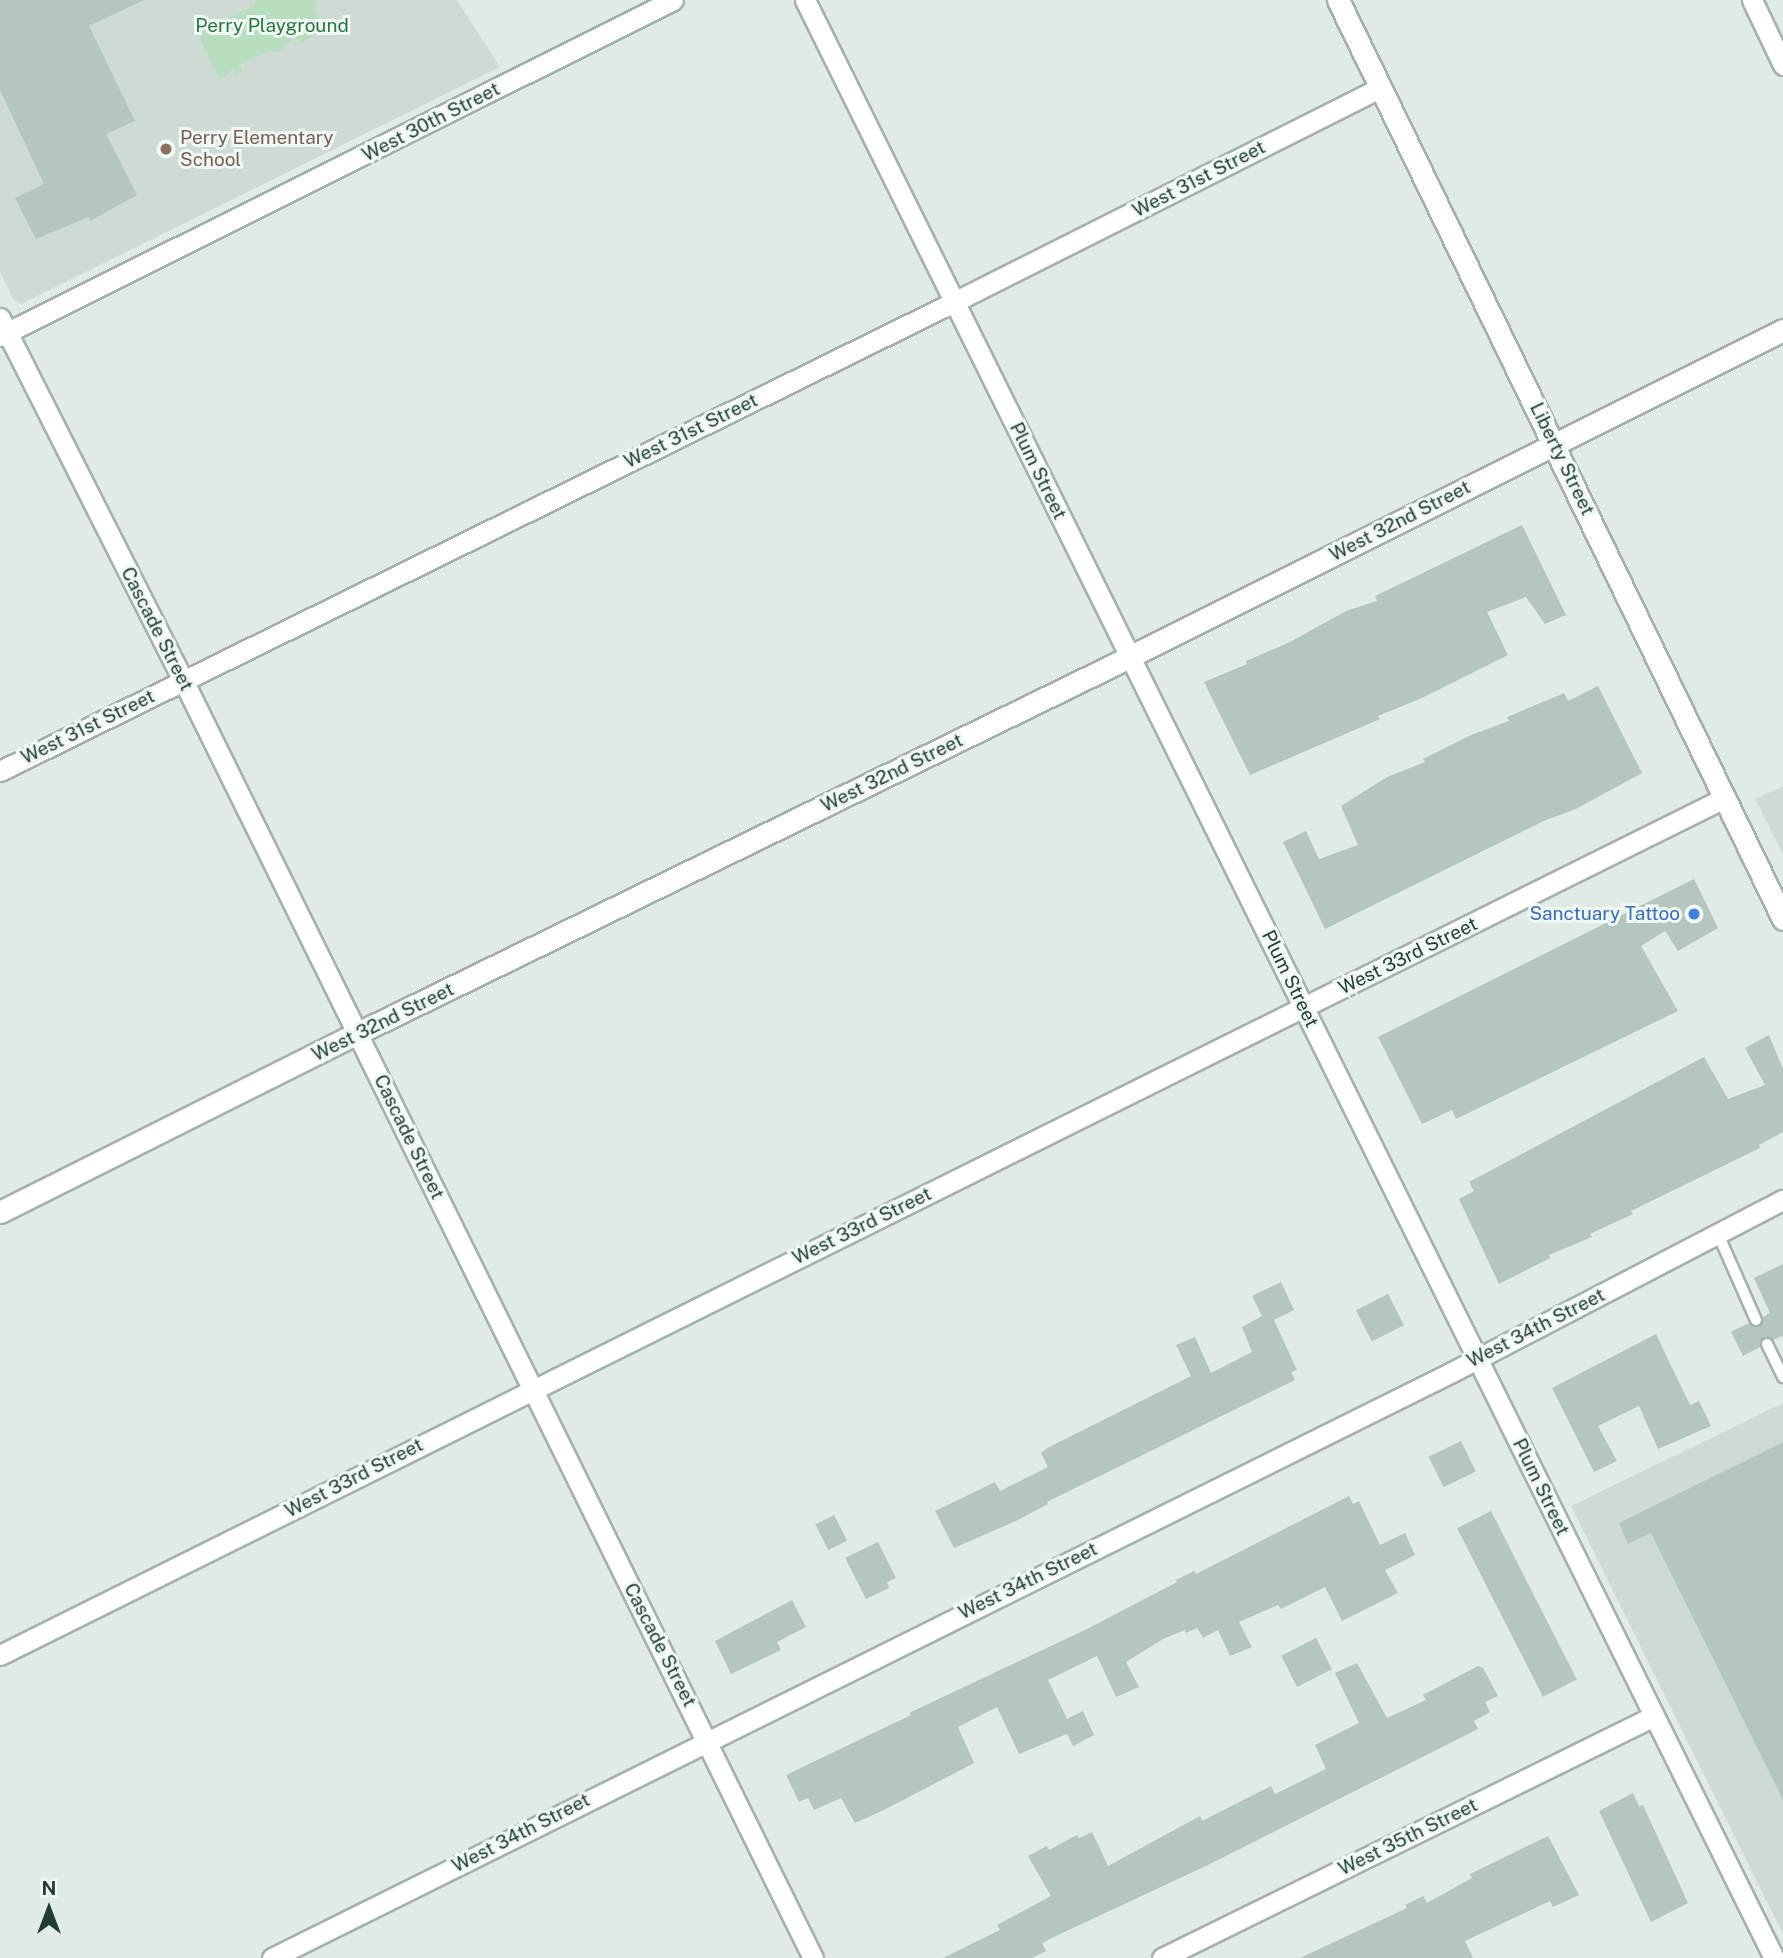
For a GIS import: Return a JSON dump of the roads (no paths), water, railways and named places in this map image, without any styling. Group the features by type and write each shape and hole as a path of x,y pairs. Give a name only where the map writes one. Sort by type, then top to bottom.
{"street":[{"name":"West 30th Street","path":"2,329 673,0"},
{"name":"Plum Street","path":"805,0 1774,1958"},
{"name":"Liberty Street","path":"1338,0 1783,919"},
{"path":"1752,0 1783,65"},
{"name":"West 31st Street","path":"0,771 954,302 1381,87"},
{"name":"Cascade Street","path":"2,329 184,680 813,1958"},
{"name":"West 32nd Street","path":"0,1212 1129,657 1783,330"},
{"name":"West 33rd Street","path":"0,1655 1724,798"},
{"name":"West 34th Street","path":"272,1958 1477,1359 1783,1200"},
{"name":"West 35th Street","path":"1162,1958 1654,1716"}],"lane":[{"path":"1717,1234 1756,1320"},
{"path":"1767,1344 1783,1377"}],"place":[{"name":"Perry Elementary School","path":"166,149"},
{"name":"Sanctuary Tattoo","path":"1694,914"}],"park label":[{"name":"Perry Playground","path":"272,26"}]}
